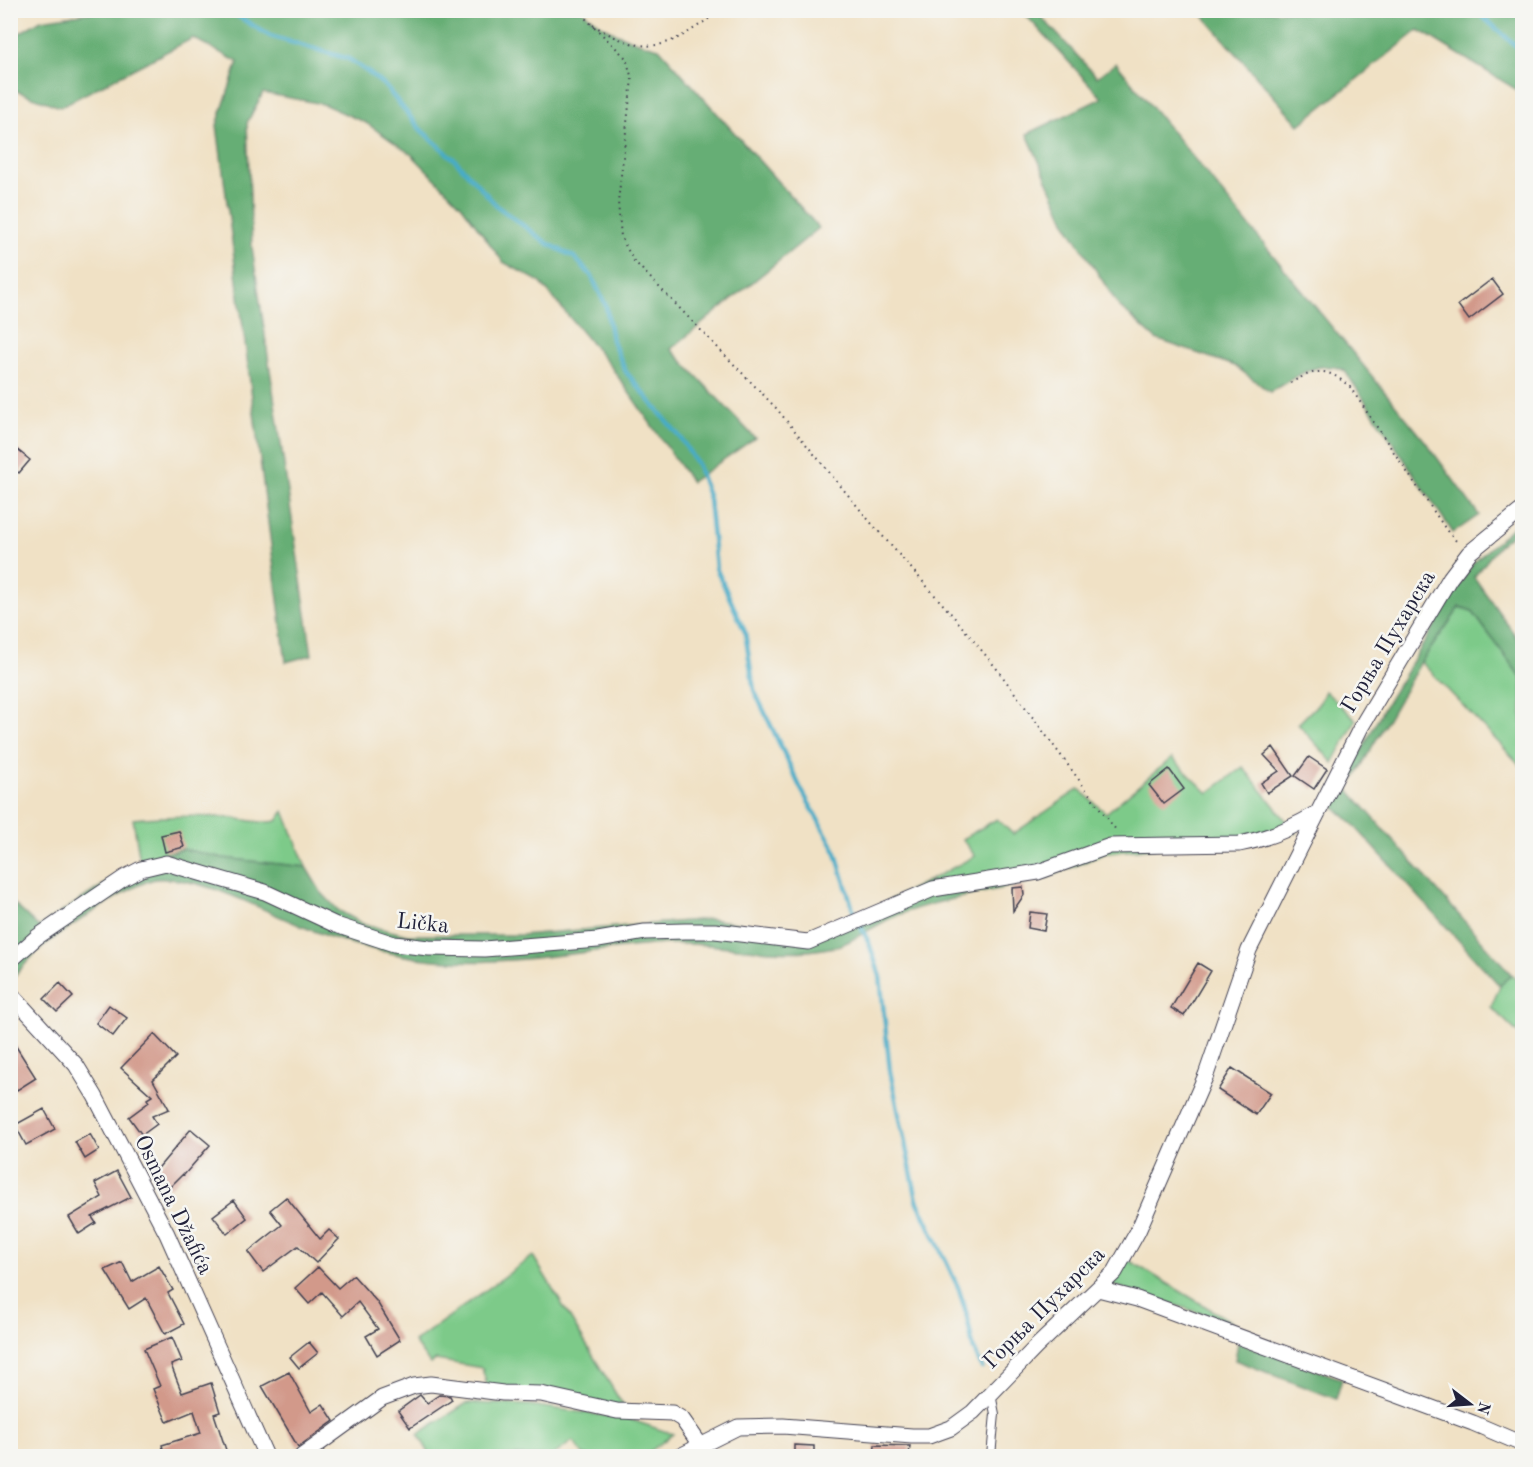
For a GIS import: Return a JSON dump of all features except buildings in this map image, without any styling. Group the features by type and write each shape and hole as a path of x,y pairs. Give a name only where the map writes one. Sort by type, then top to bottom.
{"street":[{"name":"Горња Пухарска","path":"680,1456 738,1427 783,1426 831,1432 929,1436 951,1428 973,1412 990,1392 1115,1272 1138,1231 1206,1075 1249,950 1314,815 1361,727 1403,654 1469,553 1522,510"},
{"path":"1129,845 1239,844 1275,835 1314,815"},
{"name":"Lička","path":"10,961 37,937 124,878 141,869 166,863 265,892 355,931 394,944 429,948 483,949 598,940 645,932 685,931 715,931 808,942 868,918 906,898 933,889 1038,872 1110,846 1129,845"},
{"name":"Osmana Džafića","path":"14,1002 76,1065 95,1096 167,1234 266,1456"},
{"path":"1098,1289 1137,1299 1473,1423 1522,1444"},
{"path":"302,1456 382,1398 414,1386 430,1383 494,1392 542,1394 617,1411 672,1413 682,1419 700,1446"}],"lane":[{"path":"990,1392 995,1414 991,1456"}],"path":[{"path":"577,10 626,58 632,79 618,202 621,237 633,260 776,408 872,524 954,617 997,669 1088,796 1129,845"},
{"path":"588,22 613,37 634,45 660,45 680,39 721,10"},
{"path":"1290,383 1312,371 1329,372 1350,387 1447,531 1469,553"}],"green space":[{"path":"582,10 599,24 618,34 659,48 819,228 671,349 755,438 691,482 612,368 540,282 503,262 462,206 412,155 366,123 323,104 263,93 247,123 252,247 312,655 286,662 217,125 238,62 193,38 60,107 11,89 11,38 41,20 101,11"},
{"path":"1022,11 1036,11 1097,77 1116,63 1425,441 1479,515 1453,533 1345,371 1335,367 1316,368 1306,371 1270,392 1235,366 1156,339 1118,305 1067,225 1027,134 1102,98"},
{"path":"1199,11 1522,11 1522,93 1419,30 1299,125"},
{"path":"1522,519 1522,527 1501,543 1474,577 1522,645 1522,679 1472,611 1460,607 1421,662 1348,789 1511,974 1500,986 1349,820 1333,806 1382,711 1473,563"},
{"path":"1460,607 1472,611 1522,679 1522,767 1421,662"},
{"path":"1325,691 1356,720 1333,763 1298,724 1320,702"},
{"path":"1172,758 1208,793 1243,767 1296,833 1106,853 1047,878 972,895 928,881 975,856 962,839 997,819 1013,834 1079,789 1106,813"},
{"path":"284,811 306,867 223,858 183,849 140,861 133,819 194,816 271,822 277,821"},
{"path":"183,849 223,858 306,867 321,892 338,910 365,925 408,935 521,935 710,919 792,931 816,932 858,916 927,881 972,895 909,911 837,946 809,951 788,952 666,944 536,958 470,962 405,956 368,948 318,933 213,889 194,883 156,879 133,888 55,937 37,952 11,980 10,900 39,927 140,861"},
{"path":"1511,974 1522,985 1522,1037 1491,1007 1500,986"},
{"path":"1120,1255 1235,1324 1109,1284"},
{"path":"533,1256 625,1406 488,1389 482,1368 436,1360 430,1364 414,1342"},
{"path":"1238,1342 1342,1379 1336,1399 1235,1360"},
{"path":"467,1403 529,1405 629,1419 673,1434 644,1456 584,1456 573,1441 552,1456 431,1456 418,1434"}],"waterway":[{"path":"228,10 270,36 349,59 369,73 384,85 421,130 455,160 498,207 547,243 574,257 591,275 606,306 612,340 626,372 680,437 698,466 709,499 716,568 745,632 754,690 801,789 835,850 854,913 869,943 880,976 890,1071 917,1200 958,1287 973,1347 982,1368"},
{"path":"1475,10 1522,51"}]}
